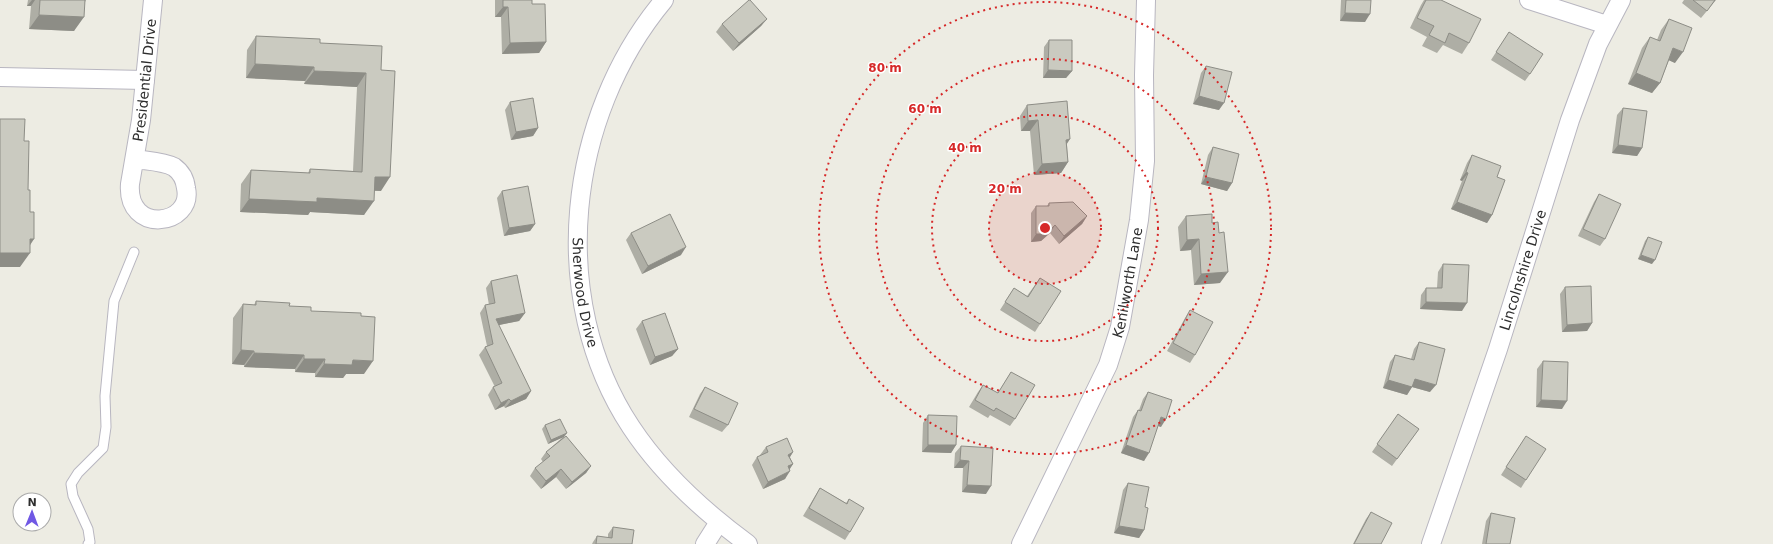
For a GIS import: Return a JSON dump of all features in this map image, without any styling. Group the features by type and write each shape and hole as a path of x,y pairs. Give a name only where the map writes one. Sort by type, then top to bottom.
{"street":[{"name":"Presidential Drive","path":"135,158 153,0"},
{"name":"Kenilworth Lane","path":"1022,544 1108,365 1120,327 1139,220 1145,161 1144,75 1146,0"},
{"path":"1529,0 1608,25"},
{"name":"Lincolnshire Drive","path":"1431,544 1498,349 1570,120 1598,44 1622,0"},
{"name":"Sherwood Drive","path":"662,1 630,46 602,105 591,138 578,213 580,280 591,343 602,373 630,427 669,476 719,522 748,544"},
{"path":"0,77 145,80"},
{"path":"705,544 719,522"}],"lane":[{"path":"88,544 90,542 88,529 73,496 71,484 78,473 103,448 106,427 105,396 114,301 134,252"}],"building":[{"path":"40,0 85,0 84,17 39,15"},
{"path":"503,0 532,0 532,4 545,4 546,42 510,43 508,7 503,7"},
{"path":"749,0 767,19 739,43 722,24"},
{"path":"1346,0 1371,0 1370,14 1345,13"},
{"path":"1426,0 1441,0 1481,19 1469,43 1449,33 1445,43 1429,35 1434,26 1417,18"},
{"path":"1693,0 1715,0 1707,11"},
{"path":"1669,19 1692,28 1683,52 1673,48 1660,83 1636,73 1650,37 1660,41"},
{"path":"1509,32 1543,54 1530,74 1496,52"},
{"path":"256,36 320,39 320,43 382,46 381,70 395,71 390,177 375,177 374,201 317,198 317,202 249,199 251,170 310,173 310,169 362,172 366,73 314,71 314,67 255,64"},
{"path":"1049,40 1072,40 1072,71 1048,70"},
{"path":"1206,66 1232,72 1224,103 1199,96"},
{"path":"533,98 538,128 516,132 510,102"},
{"path":"1067,101 1070,139 1066,140 1068,162 1042,164 1038,120 1028,121 1027,105"},
{"path":"1623,108 1647,111 1642,148 1618,145"},
{"path":"0,119 25,119 24,141 29,141 28,190 30,190 30,212 34,212 34,239 30,239 30,253 0,253"},
{"path":"1213,147 1239,154 1232,183 1206,177"},
{"path":"1472,155 1501,166 1497,177 1505,180 1492,215 1457,202 1468,173 1466,172"},
{"path":"528,186 535,224 509,228 502,191"},
{"path":"1599,194 1621,204 1605,239 1583,229"},
{"path":"1073,202 1087,216 1064,236 1055,225 1046,234 1036,234 1036,206 1049,206 1049,203"},
{"path":"670,214 686,247 648,266 631,233"},
{"path":"1212,214 1212,223 1218,222 1219,233 1224,232 1228,272 1201,274 1199,239 1187,240 1186,216"},
{"path":"1648,237 1662,242 1655,260 1641,255"},
{"path":"1443,264 1469,265 1467,303 1426,302 1426,288 1442,288"},
{"path":"517,275 525,313 496,319 531,391 511,401 509,399 501,403 493,387 502,383 485,347 493,344 485,305 495,303 491,281"},
{"path":"1040,278 1061,291 1040,324 1005,302 1014,288 1028,297"},
{"path":"1591,286 1592,323 1567,325 1565,287"},
{"path":"256,301 290,303 289,306 311,307 311,311 361,313 361,316 375,317 373,361 353,360 352,365 324,364 325,359 304,359 304,355 254,353 254,351 241,350 243,304 256,305"},
{"path":"1190,310 1213,322 1195,355 1173,343"},
{"path":"665,313 678,349 655,357 642,321"},
{"path":"1419,342 1445,349 1436,385 1415,379 1412,387 1388,380 1395,355 1414,360"},
{"path":"1543,361 1568,362 1567,401 1541,400"},
{"path":"1011,372 1035,385 1015,419 996,408 994,411 975,400 983,385 998,393"},
{"path":"705,387 738,403 728,425 694,409"},
{"path":"1148,392 1172,400 1166,419 1161,417 1149,453 1126,445 1138,410 1141,411"},
{"path":"1398,414 1419,429 1397,459 1377,444"},
{"path":"928,415 957,416 956,445 928,445"},
{"path":"560,419 567,433 551,440 545,425"},
{"path":"566,436 591,466 572,482 561,469 546,481 535,468 550,456 546,452"},
{"path":"1526,436 1546,449 1526,480 1506,467"},
{"path":"787,438 793,452 788,455 793,464 788,466 790,471 768,482 757,457 768,452 766,447"},
{"path":"961,446 993,448 991,486 967,485 969,461 960,460"},
{"path":"1128,483 1149,487 1145,507 1148,508 1144,530 1119,526"},
{"path":"820,488 847,504 849,499 864,508 850,532 809,508"},
{"path":"1371,512 1392,523 1381,544 1354,544"},
{"path":"1491,513 1515,518 1510,544 1486,544"},
{"path":"613,527 634,530 632,544 596,544 597,536 612,538"}]}
